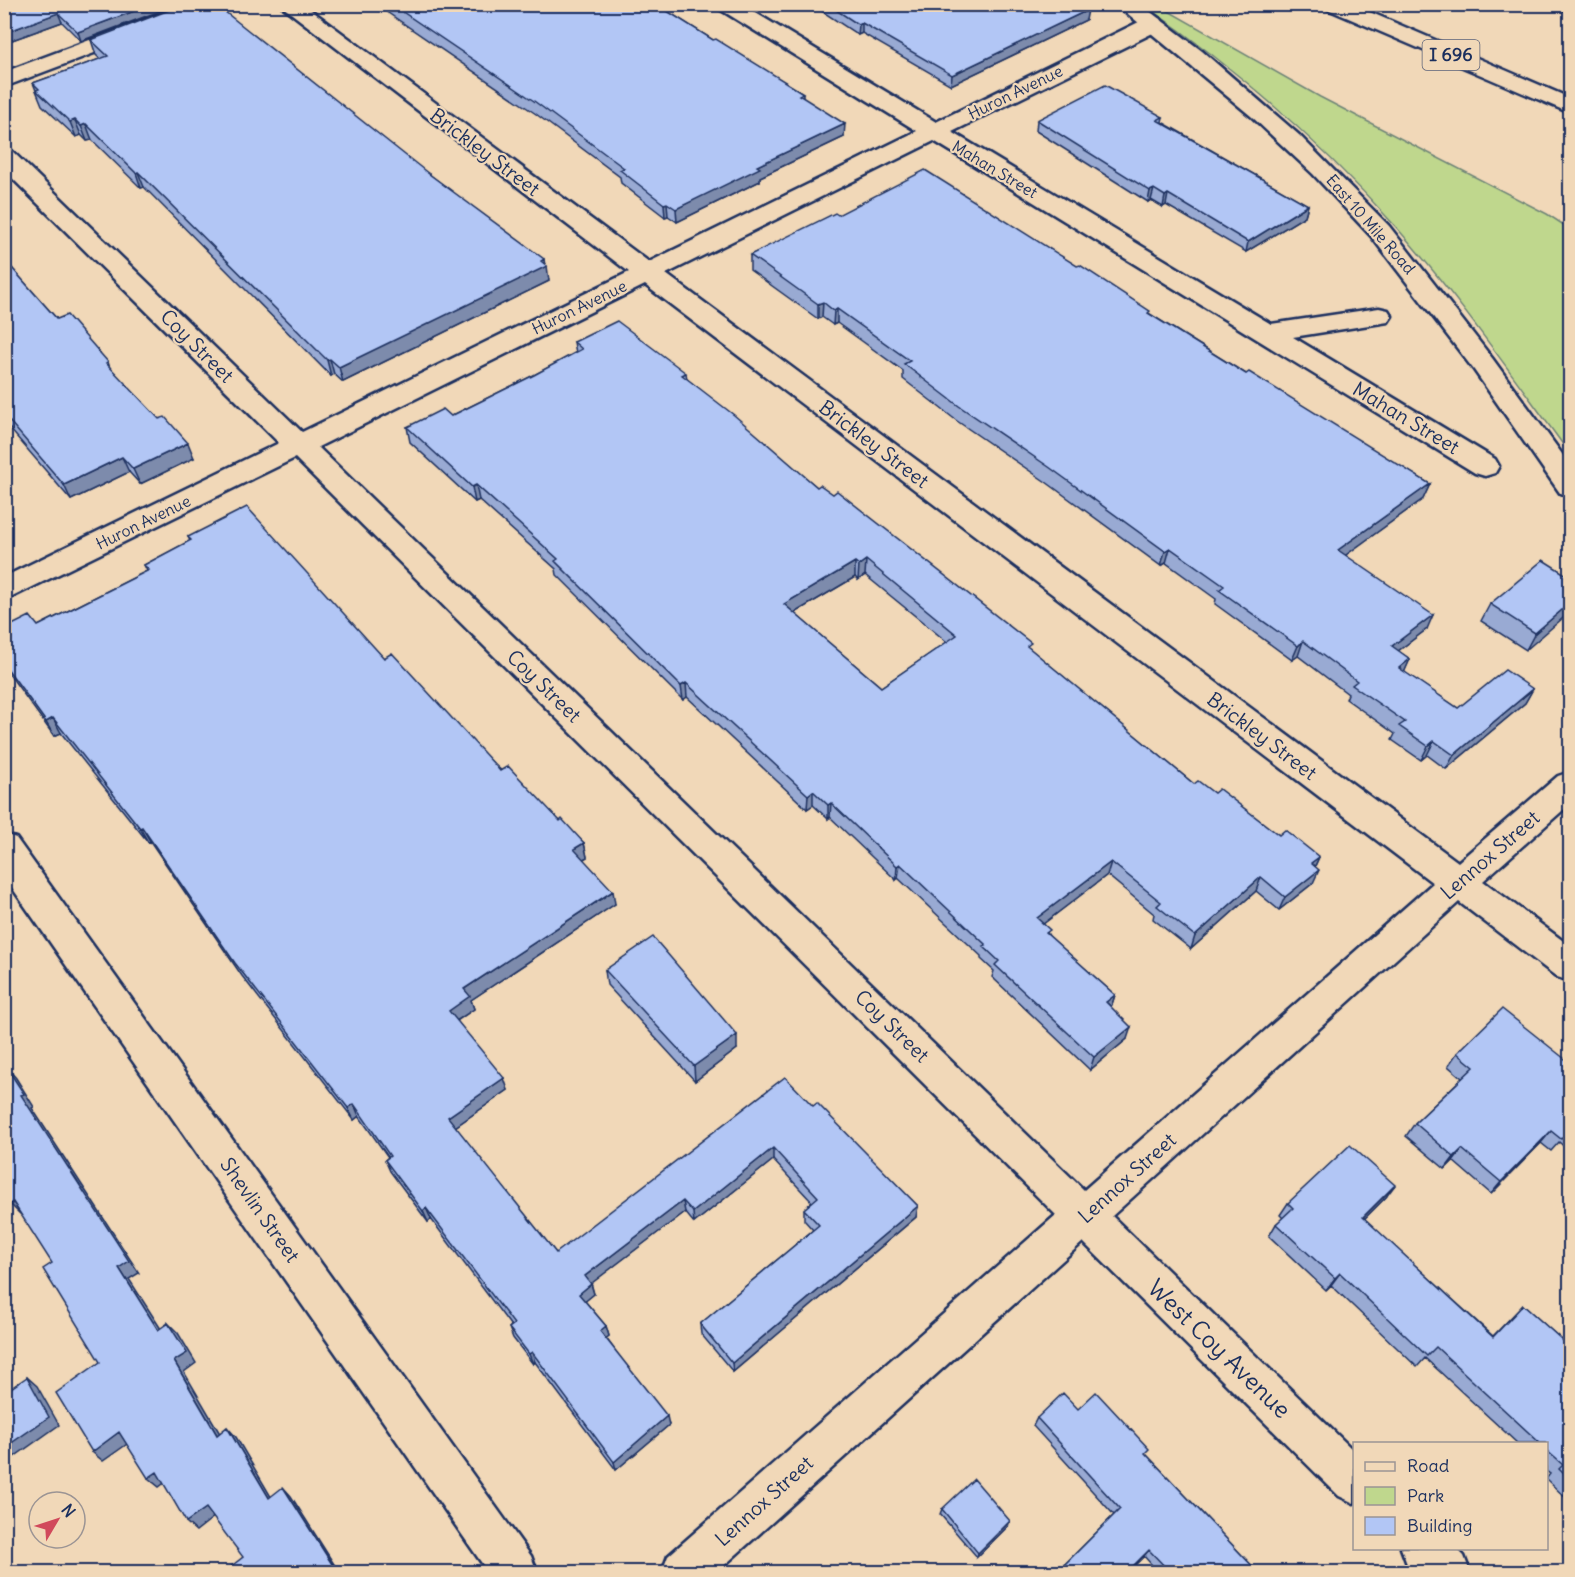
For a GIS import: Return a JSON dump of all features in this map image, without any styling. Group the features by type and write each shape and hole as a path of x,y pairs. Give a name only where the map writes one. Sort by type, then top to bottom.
{"main road":[{"name":"Brickley Street","path":"289,4 1570,966"},
{"name":"Mahan Street","path":"725,4 1485,466"},
{"name":"East 10 Mile Road","path":"1126,4 1268,117 1324,171 1382,233 1460,332 1570,486"},
{"name":"I 696","path":"1332,4 1570,106"},
{"path":"4,80 205,5"},
{"name":"Huron Avenue","path":"4,590 1153,24"},
{"name":"Coy Street","path":"4,156 1084,1216"},
{"path":"1266,333 1379,316"},
{"name":"Lennox Street","path":"684,1572 1570,785"},
{"name":"Shevlin Street","path":"4,848 515,1572"},
{"name":"West Coy Avenue","path":"1084,1216 1353,1480"},
{"path":"1426,1550 1448,1572"}],"green space":[{"path":"1144,5 1158,5 1320,97 1547,214 1570,229 1570,454 1442,282 1368,196 1308,137 1245,81"}],"building":[{"path":"4,4 153,4 78,32 58,13 4,33"},
{"path":"185,4 215,4 429,174 544,259 541,261 547,266 339,367 330,359 327,360 138,172 136,173 86,124 81,126 75,120 70,122 36,90 39,89 33,83 108,56 91,40"},
{"path":"391,4 656,4 803,93 799,95 845,124 757,166 760,168 676,209 667,203 664,204 620,170 624,168 534,101"},
{"path":"827,4 1078,4 1088,10 952,75 862,23 859,25"},
{"path":"1105,85 1163,117 1157,120 1308,205 1248,242 1168,194 1165,196 1154,189 1150,191 1037,120"},
{"path":"925,170 1077,266 1080,265 1150,311 1148,313 1246,374 1249,372 1430,484 1338,550 1433,615 1392,646 1410,659 1399,668 1458,708 1505,670 1533,689 1454,755 1434,741 1428,746 1399,726 1405,722 1352,685 1357,681 1303,641 1298,646 1219,590 1224,586 1170,548 1165,551 1049,467 959,406 904,364 910,361 837,309 834,311 823,302 818,304 750,255 835,213 838,215"},
{"path":"4,259 57,319 67,315 108,362 106,363 159,419 165,417 188,443 133,469 122,457 64,485 4,415"},
{"path":"617,321 686,373 682,375 734,415 817,487 820,485 833,494 837,491 1031,643 1027,646 1194,784 1198,781 1214,793 1219,789 1279,835 1285,830 1319,857 1311,863 1319,870 1285,897 1261,877 1195,936 1157,906 1161,902 1111,862 1037,918 1050,930 1046,933 1115,995 1106,1002 1131,1027 1094,1057 995,965 999,961 983,946 986,945 900,864 897,866 831,803 828,805 813,791 808,795 686,683 681,686 555,561 558,559 476,485 472,487 407,427 443,409 451,416 534,375 582,349 574,342","holes":["866,560 957,635 881,687 784,604 855,562 859,565"]},
{"path":"247,507 384,658 392,653 500,771 508,766 560,821 562,819 584,843 574,849 613,891 464,989 470,996 449,1011 504,1078 448,1117 556,1253 785,1077 813,1106 817,1103 918,1206 732,1363 700,1324 819,1225 804,1209 818,1197 773,1148 693,1212 683,1201 585,1276 591,1284 579,1294 606,1326 600,1331 667,1416 614,1462 532,1352 529,1354 509,1328 514,1324 426,1208 423,1211 385,1160 390,1156 354,1104 348,1108 235,963 142,827 140,828 53,718 46,722 4,664 4,629 30,616 38,626 149,570 144,565 191,540 188,537"},
{"path":"1543,560 1570,577 1570,603 1535,633 1490,604"},
{"path":"653,937 737,1035 694,1066 605,970"},
{"path":"1502,1009 1570,1063 1570,1130 1561,1139 1551,1131 1501,1182 1462,1149 1454,1157 1415,1123 1474,1067 1457,1053"},
{"path":"5,1065 24,1094 21,1095 129,1261 119,1268 158,1330 168,1323 187,1353 174,1361 217,1435 227,1427 269,1498 283,1487 337,1572 227,1572 225,1571 243,1557 206,1508 186,1522 157,1472 148,1478 119,1432 92,1452 56,1393 100,1362 43,1269 52,1263 13,1202 10,1204 4,1194"},
{"path":"1350,1145 1395,1185 1363,1217 1493,1337 1523,1305 1570,1347 1570,1480 1559,1469 1563,1465 1548,1452 1548,1442 1539,1442 1436,1347 1427,1356 1340,1273 1335,1278 1276,1224 1293,1208 1288,1203"},
{"path":"27,1377 49,1417 4,1448 4,1393"},
{"path":"1096,1392 1149,1449 1145,1453 1258,1572 1170,1572 1149,1550 1127,1572 1057,1572 1120,1509 1037,1418 1063,1393 1078,1409"},
{"path":"974,1479 1010,1521 978,1553 942,1509"}]}
